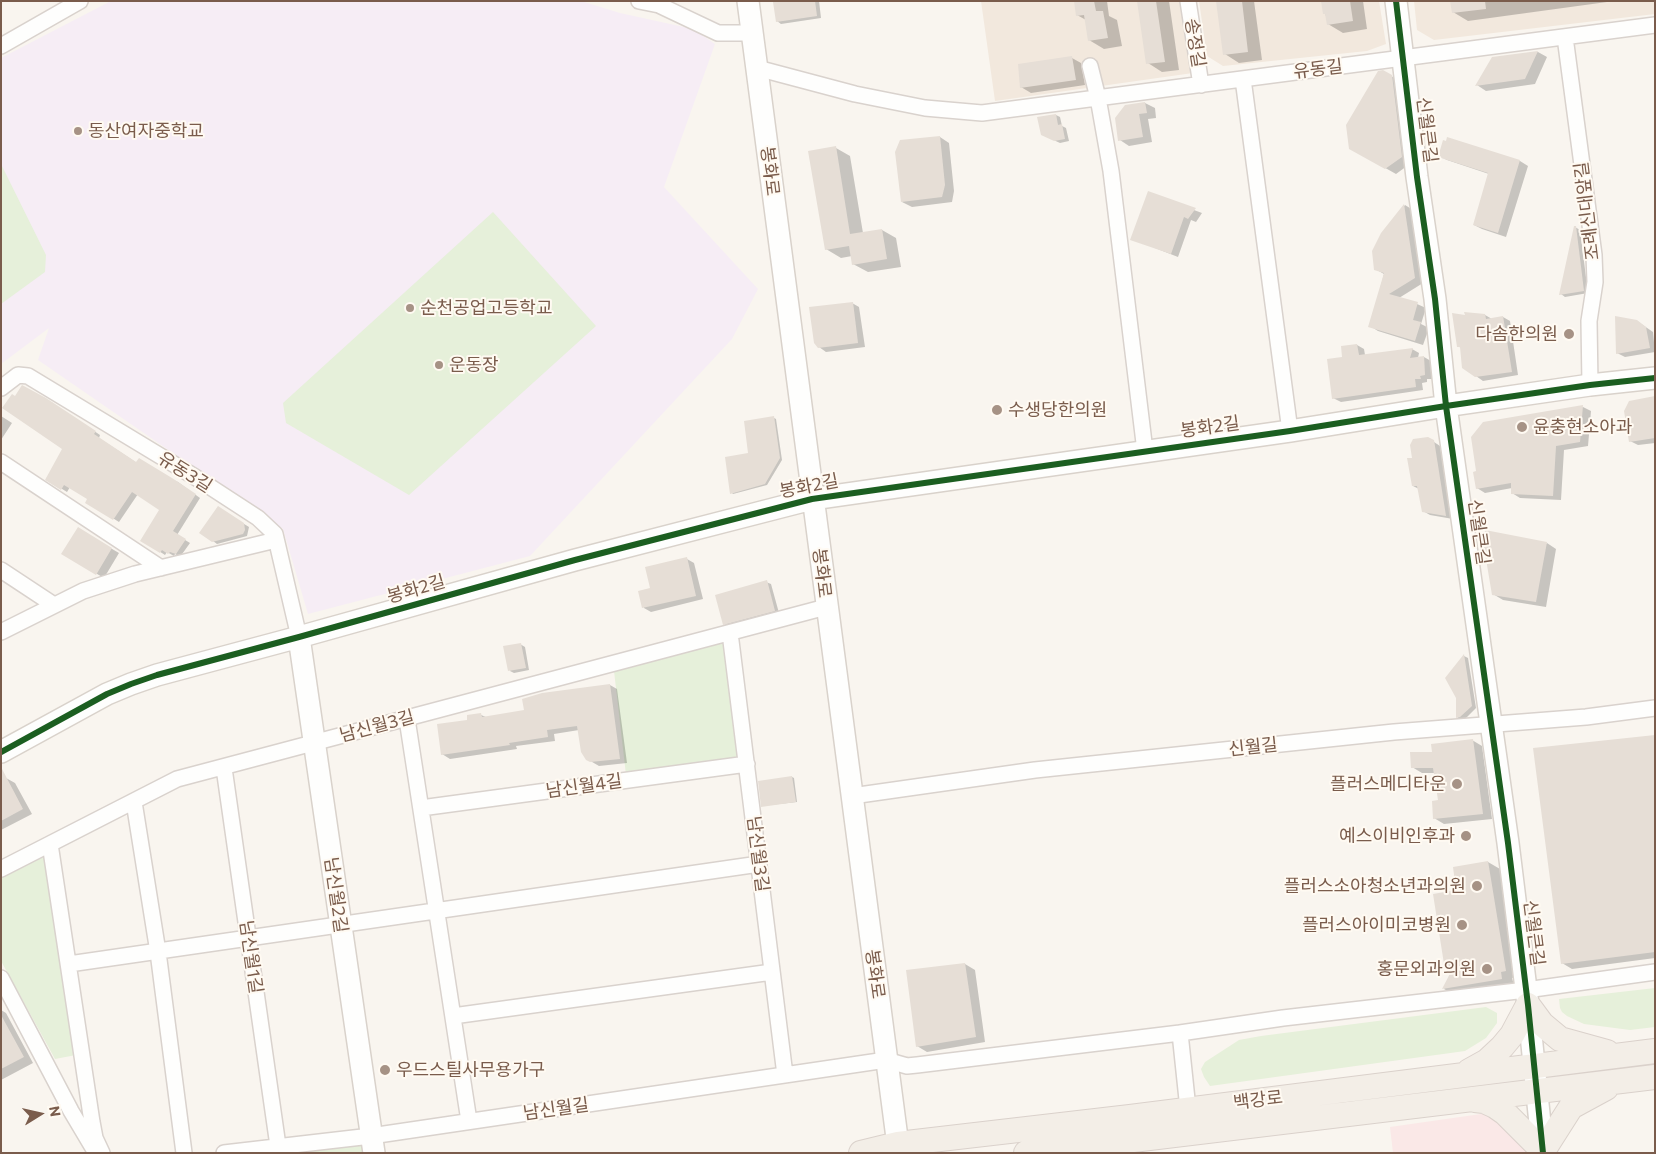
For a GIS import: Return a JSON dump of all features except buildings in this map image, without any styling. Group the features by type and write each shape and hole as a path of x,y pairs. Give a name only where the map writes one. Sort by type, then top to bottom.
{"main road":[{"path":"1527,997 1542,1024 1560,1039 1618,1055"},
{"path":"1464,1074 1487,1061 1512,1035 1527,997"},
{"name":"백강로","path":"862,1153 1188,1109 1655,1051"},
{"name":"백강로","path":"1026,1153 1113,1148 1471,1099 1655,1077"},
{"path":"1471,1099 1484,1101 1500,1109 1516,1122 1543,1152 1571,1107 1619,1082"}],"street":[{"path":"1,46 80,1"},
{"path":"639,1 659,5 718,33 752,33"},
{"name":"봉화로","path":"748,1 898,1148"},
{"name":"송정길","path":"1188,1 1201,84"},
{"name":"신월큰길","path":"1396,1 1417,177 1435,299 1446,406 1508,843 1527,997 1543,1152"},
{"name":"유동길","path":"757,68 855,94 908,105 982,113 1655,25"},
{"name":"조례신대앞길","path":"1565,37 1594,255 1595,282 1590,321 1590,385"},
{"path":"1090,66 1098,98 1110,171 1145,451"},
{"path":"1243,79 1290,431"},
{"name":"유동3길","path":"1,388 18,374 28,376 187,472 258,518 275,534 299,637"},
{"name":"봉화2길","path":"1,752 107,694 166,673 575,560 812,499 1290,431 1590,385 1655,378"},
{"path":"1,462 161,568"},
{"path":"1,632 83,591 135,574 276,540"},
{"path":"1,570 54,605"},
{"name":"남신월3길","path":"314,743 826,608"},
{"name":"남신월3길","path":"730,633 785,1075"},
{"name":"남신월2길","path":"299,637 372,1144"},
{"name":"신월길","path":"852,796 1035,770 1403,731 1586,717 1655,708"},
{"path":"407,719 469,1121"},
{"path":"1,869 177,780 314,743"},
{"name":"남신월4길","path":"421,808 747,764"},
{"name":"남신월1길","path":"224,768 278,1146"},
{"path":"134,802 158,952 184,1153"},
{"path":"50,844 92,1122 95,1138 102,1153"},
{"path":"69,964 759,864"},
{"path":"453,1016 772,972"},
{"path":"886,1060 907,1066 1180,1033 1321,1013 1527,997 1655,972"},
{"path":"1,978 71,1111 96,1153"},
{"path":"1180,1033 1188,1109"},
{"name":"남신월길","path":"224,1153 278,1146 372,1144 469,1121 886,1060"}],"shaded area":[{"name":"순천공업고등학교","path":"111,1 581,1 620,13 693,29 715,44 664,187 758,289 732,339 530,556 308,614 283,529 38,360 49,328 1,364 1,58"},
{"path":"981,1 1182,1 1193,73 995,101"},
{"path":"1199,1 1379,1 1386,44 1367,51 1223,66 1207,56"},
{"path":"1414,1 1655,1 1655,14 1434,40 1417,30"},
{"path":"1488,1113 1528,1153 1393,1153 1390,1127"}],"green space":[{"path":"1,164 46,255 45,272 1,304"},
{"name":"운동장","path":"493,212 596,326 409,495 286,423 283,403"},
{"path":"726,641 741,760 626,775 614,671"},
{"path":"45,856 76,1055 55,1059 1,961 1,878"},
{"path":"1655,988 1655,1027 1630,1030 1584,1024 1567,1016 1560,1008 1559,999"},
{"path":"1486,1007 1497,1013 1497,1023 1486,1038 1465,1051 1210,1086 1201,1069 1205,1062 1239,1040"},
{"path":"363,1145 364,1153 290,1153"}],"cycle path":[{"path":"1396,1 1417,177 1435,299 1446,406 1508,843 1528,1005 1543,1153"},
{"path":"1,752 107,694 157,675 575,560 812,499 1290,431 1590,385 1655,378"}],"place":[{"name":"동산여자중학교","path":"78,131"},
{"name":"순천공업고등학교","path":"410,308"},
{"name":"다솜한의원","path":"1569,334"},
{"name":"운동장","path":"439,365"},
{"name":"수생당한의원","path":"997,410"},
{"name":"윤충현소아과","path":"1522,427"},
{"name":"플러스메디타운","path":"1457,784"},
{"name":"예스이비인후과","path":"1466,836"},
{"name":"플러스소아청소년과의원","path":"1477,886"},
{"name":"플러스아이미코병원","path":"1462,925"},
{"name":"홍문외과의원","path":"1487,969"},
{"name":"우드스틸사무용가구","path":"385,1070"}]}
